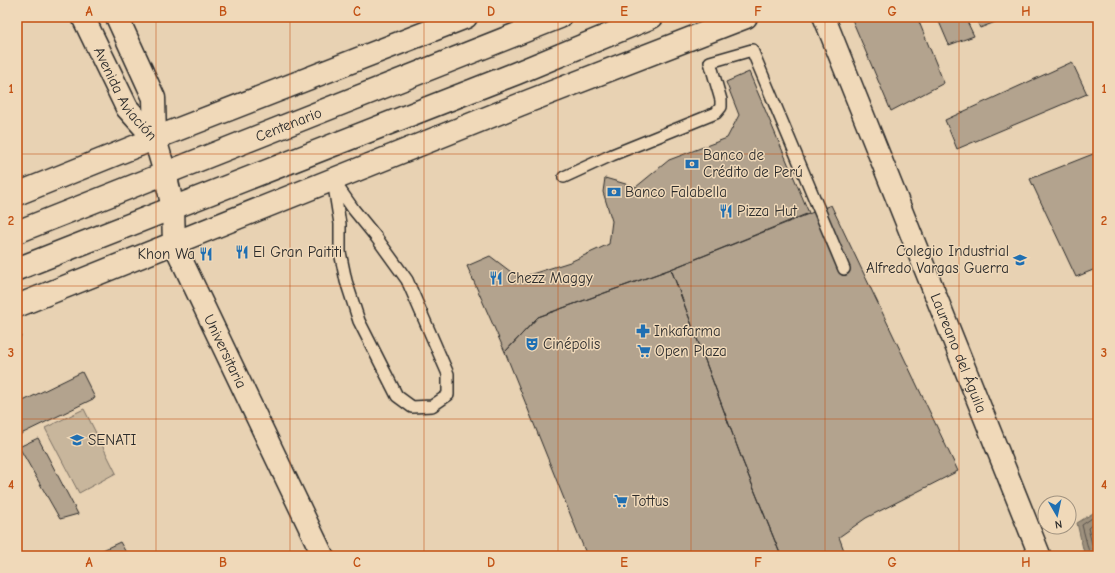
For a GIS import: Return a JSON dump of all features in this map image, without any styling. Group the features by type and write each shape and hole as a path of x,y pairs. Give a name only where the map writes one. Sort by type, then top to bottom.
{"main road":[{"name":"Avenida Aviación","path":"83,17 127,108 155,139"},
{"name":"Avenida Aviación","path":"117,17 154,98 155,139"},
{"path":"17,194 466,17"},
{"name":"Centenario","path":"17,232 560,17"},
{"path":"17,269 517,73 652,17"},
{"path":"17,306 530,101 746,17"},
{"name":"Universitaria","path":"155,139 173,208 174,244"}],"street":[{"name":"Laureano del Águila","path":"824,17 1040,556"},
{"name":"Universitaria","path":"174,244 323,556"}],"lane":[{"path":"564,177 612,155 716,113 721,106 721,100 710,62 752,50 844,269"},
{"path":"333,180 407,280 448,374 448,395 432,406 412,407 397,396 359,321 346,281 340,252 340,224 333,180"}],"shaded area":[{"path":"84,409 116,473 79,493 45,428"}],"water":[{"path":"1098,510 1098,556 1087,556 1084,553 1077,523"}],"building":[{"path":"851,17 917,17 944,83 891,111"},
{"path":"937,17 965,17 974,36 949,45"},
{"path":"975,17 1008,17 980,28"},
{"path":"1072,62 1087,94 957,149 945,120"},
{"path":"749,72 809,213 671,269 538,317 505,352 467,266 490,256 519,278 570,262 609,244 612,221 603,192 605,178 636,187 669,160 727,138 739,115 726,82"},
{"path":"1098,152 1098,268 1076,277 1030,179"},
{"path":"831,205 958,471 866,518 839,537 846,556 781,556 743,462 671,269"},
{"path":"671,269 743,462 781,556 587,556 505,352 538,317"},
{"path":"17,328 21,337 17,338"},
{"path":"82,372 95,398 17,436 17,404"},
{"path":"38,438 78,514 60,519 19,447"},
{"path":"120,542 128,556 90,556"}],"place":[{"name":"Banco de Crédito de Perú","path":"692,164"},
{"name":"Banco Falabella","path":"614,192"},
{"name":"Pizza Hut","path":"726,211"},
{"name":"El Gran Paititi","path":"242,252"},
{"name":"Khon Wa","path":"206,254"},
{"name":"Colegio Industrial Alfredo Vargas Guerra","path":"1020,260"},
{"name":"Chezz Maggy","path":"496,278"},
{"name":"Inkafarma","path":"643,331"},
{"name":"Cinépolis","path":"532,344"},
{"name":"Open Plaza","path":"644,351"},
{"name":"SENATI","path":"77,440"},
{"name":"Tottus","path":"621,501"}]}
